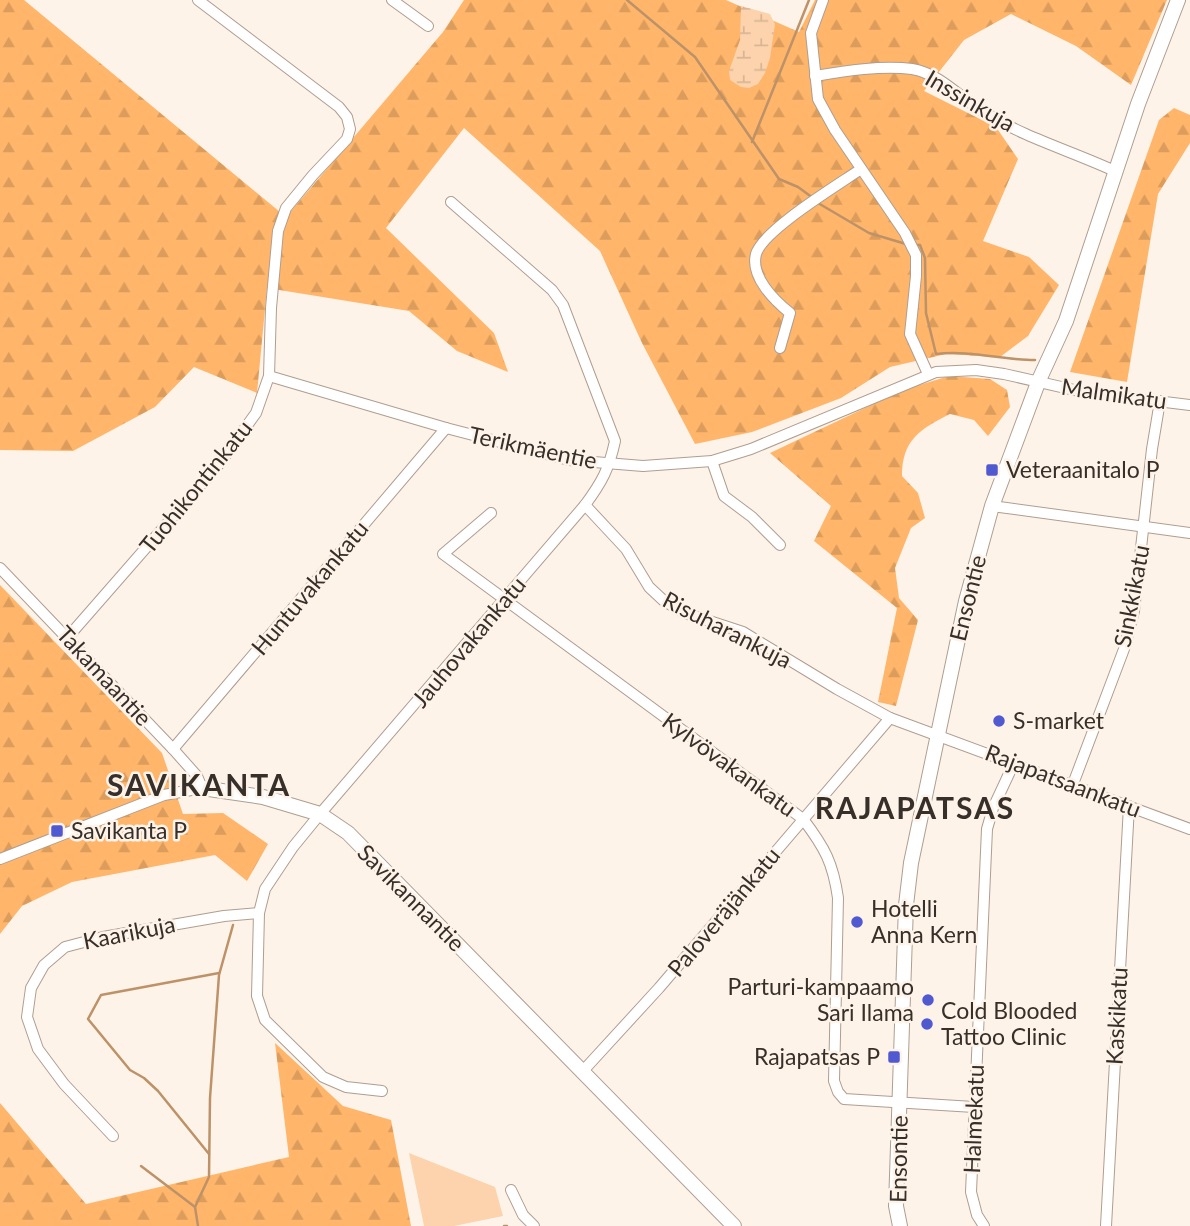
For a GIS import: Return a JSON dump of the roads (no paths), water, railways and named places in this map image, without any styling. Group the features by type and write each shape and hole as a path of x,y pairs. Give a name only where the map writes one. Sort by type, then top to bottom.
{"street":[{"name":"Tuohikontinkatu","path":"68,637 219,463 256,413 269,376 271,309 278,231 286,208 313,174 347,139 350,129 347,117 339,107 198,0"},
{"path":"392,0 428,26"},
{"path":"823,0 811,33 818,99 835,131 905,233 916,255 910,334 928,374"},
{"name":"Ensontie","path":"900,1226 896,1206 906,905 911,863 966,601 992,506 1039,380 1066,321 1138,104 1178,0"},
{"name":"Inssinkuja","path":"815,76 850,70 911,69 934,76 985,113 1117,172"},
{"path":"780,348 790,313 770,294 761,279 756,260 757,252 767,237 790,218 861,169"},
{"path":"451,202 552,290 563,305 615,441 610,464"},
{"name":"Terikmäentie","path":"269,376 446,428 569,460 643,466 712,461 790,435 928,374 976,370 1039,380"},
{"name":"Malmikatu","path":"1039,380 1083,392 1190,405"},
{"name":"Sinkkikatu","path":"1073,784 1124,649 1134,611 1160,401"},
{"name":"Huntuvakankatu","path":"173,749 446,428"},
{"path":"712,461 724,496 752,517 780,545"},
{"name":"Jauhovakankatu","path":"382,1091 346,1087 323,1077 265,1020 257,996 258,913 265,889 279,866 320,814 585,505 603,480 610,464"},
{"name":"Risuharankuja","path":"585,505 626,549 649,587 664,601 685,613 743,632 837,690 891,718 937,734"},
{"path":"992,506 1190,533"},
{"name":"Kylvövakankatu","path":"491,513 443,554 803,819 818,839 834,870 838,898 834,1081 844,1099 900,1101"},
{"name":"Takamaantie","path":"0,568 173,749 197,776 202,788"},
{"name":"Paloveräjänkatu","path":"582,1072 659,988 891,718"},
{"name":"Rajapatsaankatu","path":"937,734 1187,828"},
{"name":"Halmekatu","path":"984,1226 977,1215 971,1192 987,829 1013,762"},
{"name":"Savikannantie","path":"0,859 164,795 202,788 263,797 320,814 348,833 734,1226"},
{"name":"Kaskikatu","path":"1106,1226 1129,806"},
{"path":"1187,828 1190,815"},
{"name":"Kaarikuja","path":"113,1136 64,1084 38,1049 27,1017 31,988 44,965 65,947 103,937 224,916 258,913"},
{"path":"900,1101 974,1107"},
{"path":"511,1190 523,1215 534,1226"}],"waterway":[{"path":"627,0 695,57 779,179 798,187 813,198"},
{"path":"752,142 809,0"},
{"path":"818,203 869,233 906,244"},
{"path":"917,245 920,245 925,258 926,313 936,354 961,353 1035,360"},
{"path":"198,1226 195,1207 209,1177 210,1098 219,975 233,925"},
{"path":"209,1154 158,1091 130,1070 88,1019 101,995 219,973"},
{"path":"141,1166 195,1207"}],"place":[{"name":"Veteraanitalo P","path":"992,470"},
{"name":"S-market","path":"999,721"},
{"name":"Savikanta P","path":"57,831"},
{"name":"Hotelli Anna Kern","path":"857,922"},
{"name":"Parturi-kampaamo Sari Ilama","path":"928,1000"},
{"name":"Cold Blooded Tattoo Clinic","path":"927,1024"},
{"name":"Rajapatsas P","path":"894,1057"}],"district":[{"name":"SAVIKANTA","path":"199,786"},
{"name":"RAJAPATSAS","path":"915,809"}]}
